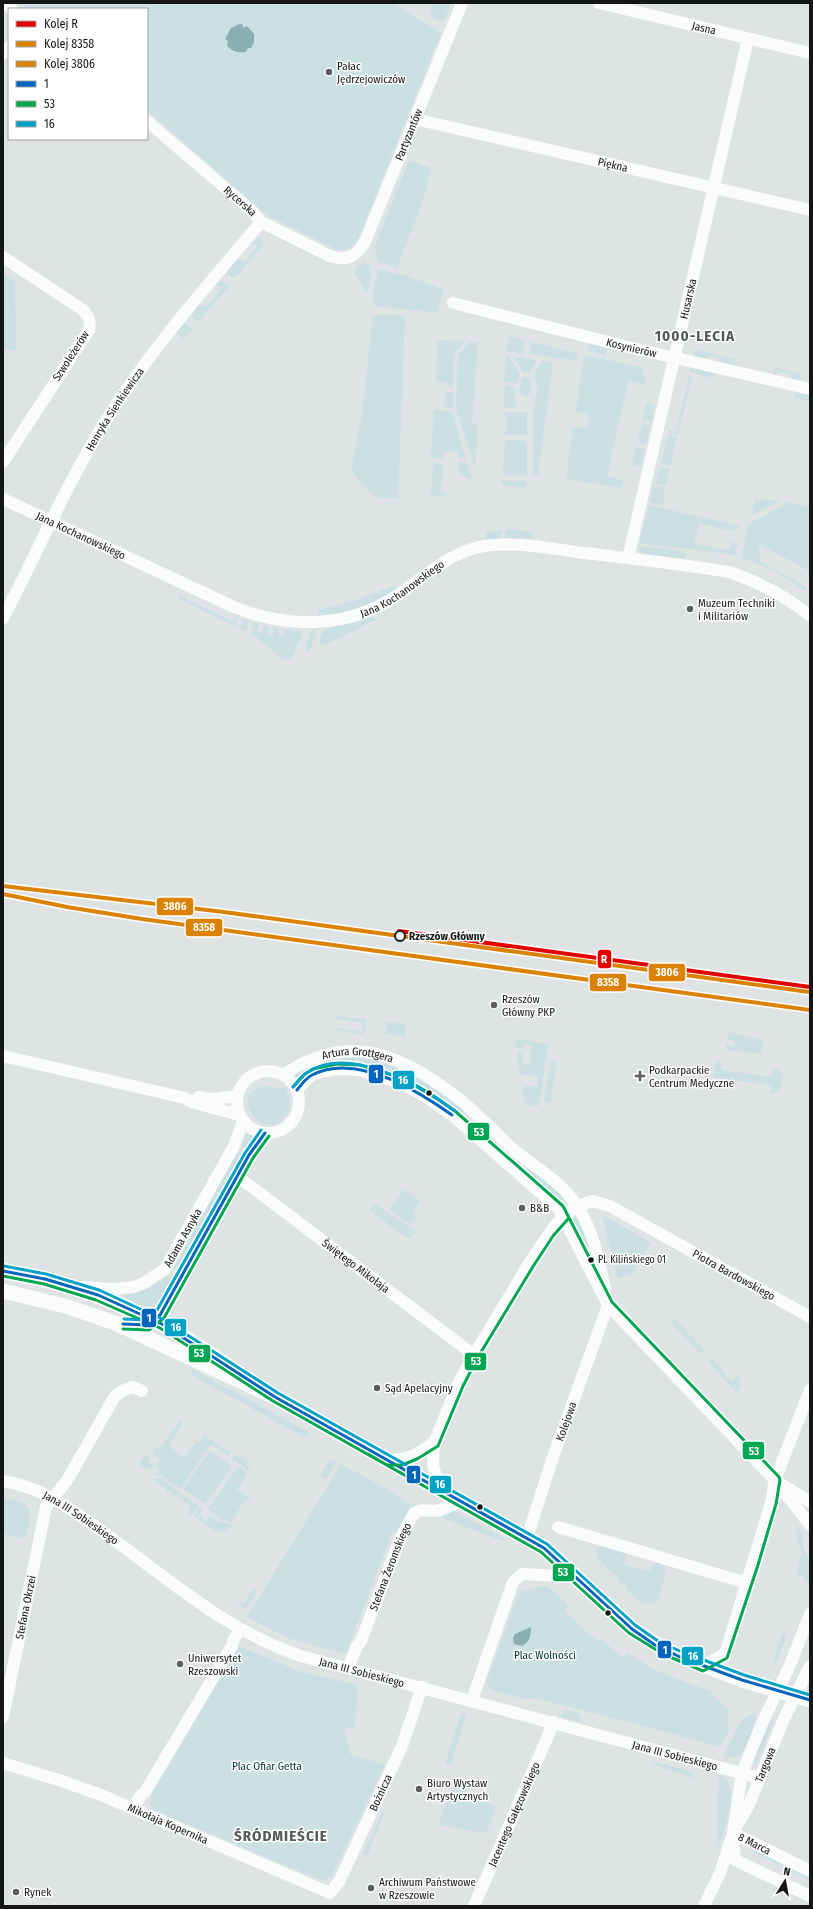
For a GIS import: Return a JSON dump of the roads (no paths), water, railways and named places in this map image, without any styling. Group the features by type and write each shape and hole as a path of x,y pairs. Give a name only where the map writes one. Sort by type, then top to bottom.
{"main road":[{"path":"3,1271 74,1287 115,1301 177,1332 275,1397"},
{"path":"3,1291 65,1306 116,1323 275,1397 461,1500 544,1548 632,1629 665,1650 703,1666 810,1700"}],"street":[{"name":"Partyzantów","path":"346,258 356,254 367,237 462,3"},
{"name":"Jasna","path":"599,3 810,53"},
{"name":"Husarska","path":"628,558 748,39"},
{"name":"Piękna","path":"415,119 810,210"},
{"name":"Rycerska","path":"148,122 252,211 261,222 330,256 346,258"},
{"name":"Henryka Sienkiewicza","path":"3,618 89,449 144,364 178,320 261,222"},
{"name":"Szwoleżerów","path":"3,257 83,310 89,320 90,325 3,462"},
{"name":"Kosynierów","path":"453,302 810,389"},
{"name":"Jana Kochanowskiego","path":"3,499 234,607 248,613 290,622 311,623 347,619 371,610 400,594 438,566 458,554 479,547 500,544 628,558 729,572 752,579 790,600 810,616"},
{"name":"Artura Grottgera","path":"283,1075 311,1058 330,1052 345,1050 364,1052 399,1062 416,1070 452,1093 514,1150 560,1185 578,1206 591,1232 608,1305"},
{"path":"3,1056 185,1098 192,1102 241,1118"},
{"name":"Artura Grottgera","path":"297,1090 314,1074 338,1069 359,1070 403,1084 428,1098 452,1115 553,1203 564,1216 608,1305"},
{"path":"266,1071 283,1075 292,1082 297,1090 299,1104 294,1119 283,1130 275,1133 265,1134 252,1130 241,1118 236,1105 237,1096 242,1084 252,1074 266,1071"},
{"path":"185,1098 190,1096 213,1099 237,1096"},
{"name":"Adama Asnyka","path":"74,1287 134,1287 144,1283 164,1269 234,1146 241,1118"},
{"name":"Adama Asnyka","path":"155,1321 249,1155 265,1134"},
{"name":"Świętego Mikołaja","path":"237,1176 474,1355"},
{"name":"Piotra Bardowskiego","path":"578,1206 593,1202 610,1206 810,1317"},
{"path":"445,1492 434,1469 434,1443 458,1384 530,1262 549,1233 564,1216 578,1206"},
{"path":"608,1305 775,1480 810,1525"},
{"name":"Kolejowa","path":"527,1538 545,1480 608,1305"},
{"path":"116,1323 145,1326 152,1325 155,1321"},
{"path":"52,1499 68,1479 115,1396 132,1386 142,1391"},
{"path":"703,1666 724,1654 726,1651 771,1503 775,1480 810,1390"},
{"path":"388,1460 402,1460 434,1443"},
{"path":"775,1480 810,1502"},
{"name":"Jana III Sobieskiego","path":"3,1481 23,1485 74,1511 240,1629 284,1650 760,1778"},
{"name":"Stefana Okrzei","path":"3,1717 43,1516 46,1507 52,1499"},
{"name":"Stefana Żeromskiego","path":"348,1668 357,1646 361,1641 401,1537 414,1513 418,1510 440,1510 461,1500"},
{"path":"558,1526 747,1583"},
{"path":"472,1700 513,1582 522,1574 577,1577"},
{"name":"Targowa","path":"704,1906 720,1873 733,1833 742,1773 790,1665 810,1614"},
{"path":"132,1810 141,1795 145,1792 188,1721 232,1646 232,1641 240,1629"},
{"name":"Targowa","path":"733,1833 748,1807 810,1666"},
{"name":"Bożnicza","path":"330,1893 340,1880 402,1746 422,1687"},
{"name":"Jacentego Gałęzowskiego","path":"474,1906 554,1722"},
{"name":"Mikołaja Kopernika","path":"3,1763 62,1781 330,1893"},
{"name":"8 Marca","path":"810,1871 733,1833 733,1853 735,1860 810,1896"}],"water":[{"path":"242,24 244,28 247,26 254,34 254,42 251,48 248,48 246,52 233,51 227,45 228,41 225,39 231,28"},
{"path":"531,1627 530,1636 527,1642 522,1646 514,1644 513,1639 515,1634"}],"rail line":[{"name":"3806","path":"3,886 224,912 809,992"},
{"name":"8358","path":"3,894 67,907 142,919 810,1010"},
{"name":"R","path":"399,931 810,987"}],"place":[{"name":"Pałac Jędrzejowiczów","path":"329,72"},
{"name":"Muzeum Techniki i Militariów","path":"690,609"},
{"name":"Rzeszów Główny","path":"400,936"},
{"name":"Rzeszów Główny PKP","path":"494,1005"},
{"name":"Podkarpackie Centrum Medyczne","path":"640,1076"},
{"name":"B&B","path":"522,1208"},
{"name":"Pl. Kilińskiego 01","path":"591,1260"},
{"name":"Sąd Apelacyjny","path":"377,1388"},
{"name":"Uniwersytet Rzeszowski","path":"180,1664"},
{"name":"Biuro Wystaw Artystycznych","path":"419,1789"},
{"name":"Archiwum Państwowe w Rzeszowie","path":"371,1888"},
{"name":"Rynek","path":"16,1892"}],"district":[{"name":"1000-LECIA","path":"695,336"},
{"name":"ŚRÓDMIEŚCIE","path":"281,1836"}],"park label":[{"name":"Plac Wolności","path":"545,1655"},
{"name":"Plac Ofiar Getta","path":"267,1766"}]}
